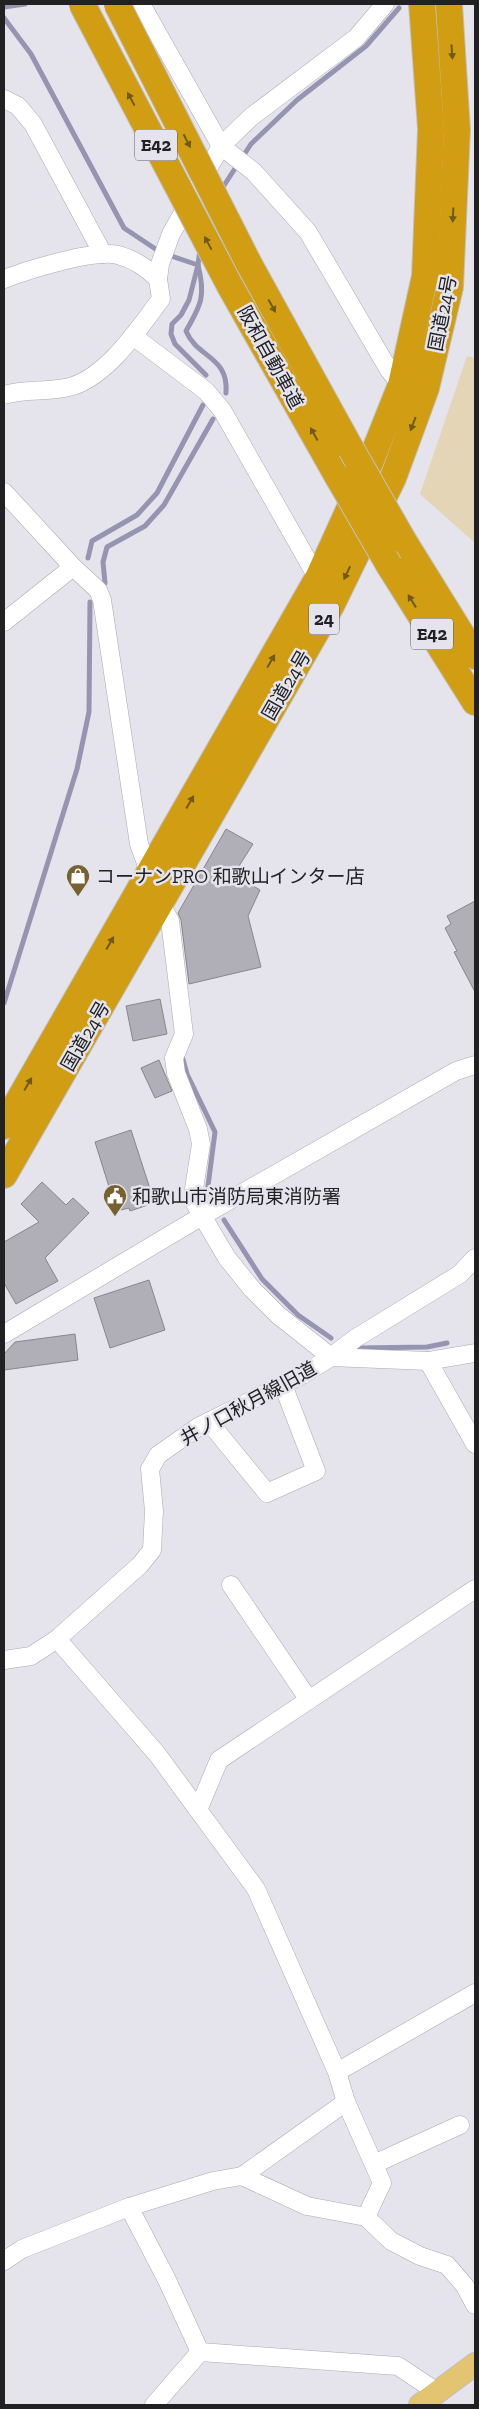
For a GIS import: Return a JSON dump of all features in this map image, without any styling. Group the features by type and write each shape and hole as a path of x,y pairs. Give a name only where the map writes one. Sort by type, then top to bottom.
{"highway":[{"name":"阪和自動車道","path":"82,4 230,286 389,565 475,702"},
{"name":"阪和自動車道","path":"117,4 249,264 403,540 475,656"},
{"name":"国道24号","path":"4,1126 318,578 367,470 414,386 425,276 431,129 422,4"},
{"name":"国道24号","path":"4,1175 332,604 392,478 414,386 450,287 457,130 449,4"}],"main road":[{"path":"429,2399 475,2364"}],"street":[{"path":"141,4 226,150 254,172 308,232 389,370 414,386"},
{"path":"4,395 15,391 45,392 74,385 104,367 133,336 160,299 159,272 172,234 226,150 251,117 356,38 385,4"},
{"path":"4,99 18,106 33,124 103,254"},
{"path":"4,278 42,265 103,254 117,255 159,272"},
{"path":"133,336 206,391 222,410 332,604"},
{"path":"4,492 73,567 98,590 102,600 139,844 149,875 170,921 184,1034 174,1058 176,1073 198,1129 201,1144 194,1189 194,1202 227,1258 252,1289 278,1315 331,1358 428,1361 475,1354"},
{"path":"4,622 73,567"},
{"path":"4,1334 202,1216 448,1076 475,1065"},
{"name":"井ノ口秋月線旧道","path":"4,1660 31,1656 57,1639 140,1566 152,1550 154,1511 150,1470 158,1455 209,1422 283,1385 331,1358 356,1338 460,1274 475,1258"},
{"path":"428,1361 475,1444"},
{"path":"209,1422 267,1493 316,1471 283,1385"},
{"path":"231,1585 309,1700"},
{"path":"198,1810 219,1760 475,1589"},
{"path":"57,1639 156,1754 256,1889 337,2072 346,2102 382,2183 366,2217"},
{"path":"337,2072 475,1993"},
{"path":"4,2261 22,2249 129,2208 213,2181 242,2176 346,2102"},
{"path":"374,2164 460,2125"},
{"path":"242,2176 307,2206 366,2217 391,2241 420,2256 447,2265 465,2286 475,2305"},
{"path":"129,2208 167,2280 200,2352"},
{"path":"200,2352 398,2366 429,2399"},
{"path":"154,2405 200,2352"}],"shaded area":[{"path":"467,356 475,358 475,543 420,494"}],"building":[{"path":"226,829 253,844 234,874 260,890 248,916 261,967 189,984 181,920 178,913"},
{"path":"475,901 475,992 454,952 457,951 445,928 451,924 447,916"},
{"path":"160,999 167,1034 133,1041 126,1006"},
{"path":"159,1060 172,1091 155,1098 141,1068"},
{"path":"131,1130 153,1198 146,1200 148,1205 130,1211 129,1208 121,1210 119,1205 115,1206 95,1142"},
{"path":"42,1182 66,1205 73,1198 89,1213 45,1258 58,1281 16,1304 4,1283 4,1242 39,1222 21,1204"},
{"path":"149,1280 165,1330 110,1348 94,1298"},
{"path":"75,1334 78,1360 4,1370 4,1354 15,1342"}],"waterway":[{"path":"4,7 25,4"},
{"path":"221,190 251,144 297,100 366,46 399,8"},
{"path":"4,18 31,54 124,228 160,252"},
{"path":"200,249 189,300 181,315 172,324 171,334 175,344 206,375"},
{"path":"168,255 198,265"},
{"path":"198,265 202,285 201,300 186,331 197,347 218,364 226,381 226,393"},
{"path":"88,558 92,541 137,515 157,493 203,405"},
{"path":"105,583 103,562 107,547 145,526 164,505 213,419"},
{"path":"4,1003 77,769 89,712 90,602"},
{"path":"182,1056 187,1074 215,1132 208,1186 209,1194"},
{"path":"224,1220 262,1279 298,1315 331,1338"},
{"path":"358,1348 427,1347 447,1343"}],"place":[{"name":"コーナンPRO 和歌山インター店","path":"78,897"},
{"name":"和歌山市消防局東消防署","path":"115,1217"}]}
